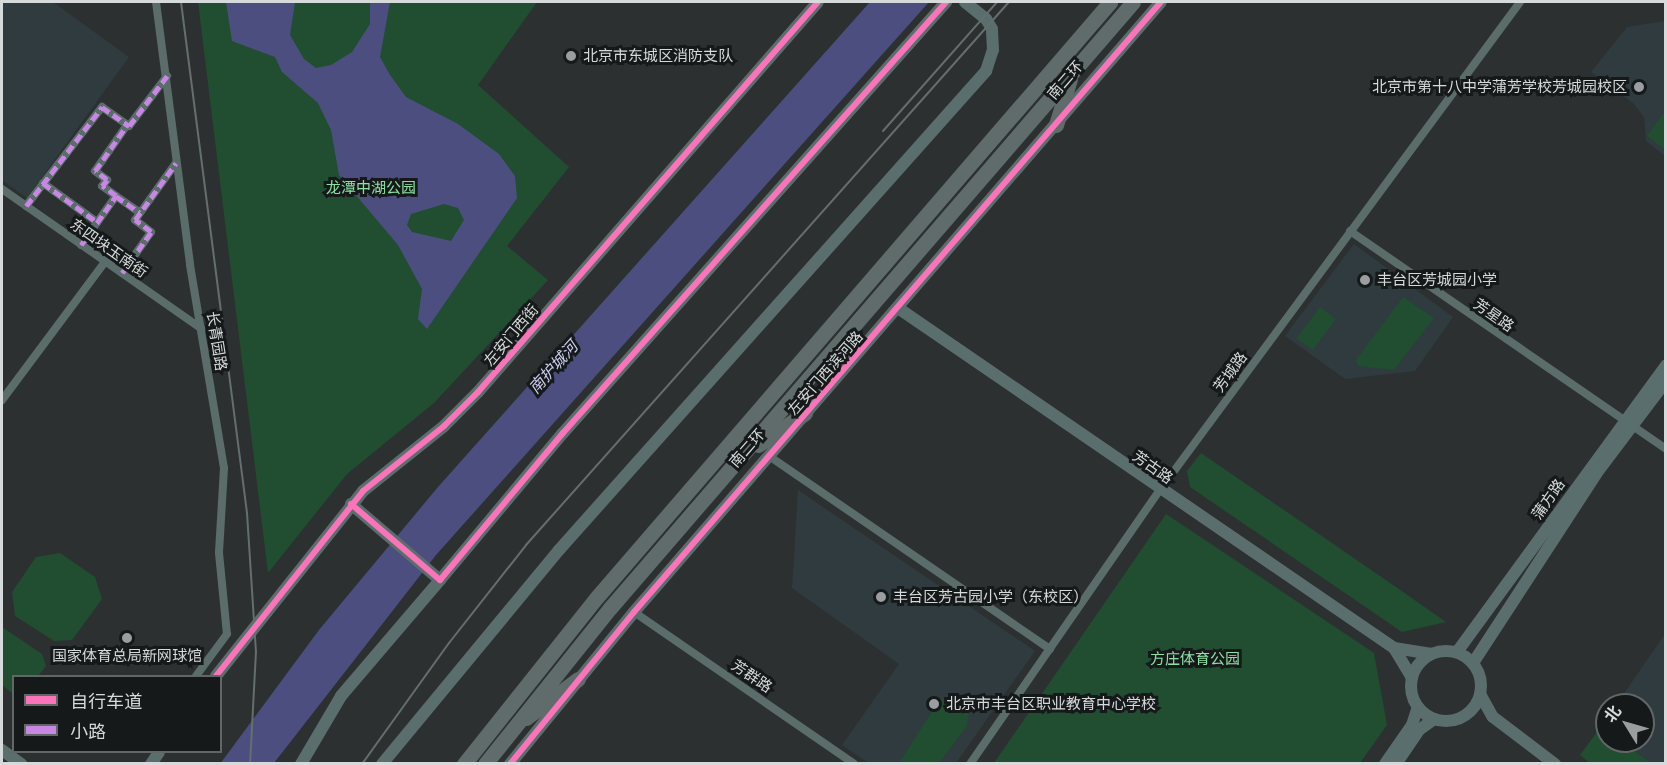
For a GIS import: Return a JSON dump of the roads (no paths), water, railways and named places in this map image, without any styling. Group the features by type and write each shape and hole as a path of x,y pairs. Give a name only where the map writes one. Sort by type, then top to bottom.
{"highway":[{"name":"南二环","path":"464,764 493,722 597,597 1110,2"},
{"name":"南二环","path":"485,764 507,733 741,456 1133,2"},
{"path":"1056,125 1072,72"},
{"path":"741,456 805,413"},
{"path":"507,733 578,679"}],"street":[{"name":"长青园路","path":"156,2 176,163 224,468 219,552 227,634 197,675"},
{"name":"左安门西街","path":"217,675 351,504 444,426 478,392 818,2"},
{"path":"301,764 337,702 436,575 946,2"},
{"path":"382,764 559,550 986,71 993,50 992,28 986,19 965,2"},
{"name":"左安门西滨河路","path":"510,764 634,612 1161,2"},
{"name":"芳城路","path":"970,764 1160,490 1520,2"},
{"path":"140,213 102,186 107,180 95,171 127,125 166,76"},
{"path":"26,206 102,107 127,125"},
{"path":"122,273 151,232 135,220 176,163"},
{"path":"43,183 97,222"},
{"name":"东四块玉南街","path":"2,189 202,329"},
{"path":"81,245 116,196"},
{"name":"芳星路","path":"1350,231 1665,449"},
{"path":"2,400 105,262"},
{"name":"芳古路","path":"898,308 1160,490 1394,648"},
{"name":"蒲方路","path":"1473,663 1665,365"},
{"name":"蒲方路","path":"1457,652 1628,422 1665,381"},
{"path":"770,456 1050,649"},
{"path":"351,504 436,575"},
{"name":"芳群路","path":"634,612 854,764"},
{"path":"1394,648 1432,654 1457,652 1473,663 1479,675 1480,694 1493,717 1555,764"},
{"path":"1394,648 1412,678"},
{"path":"1432,654 1417,665 1412,678 1412,694 1418,707 1434,719 1448,721 1467,714 1493,717"},
{"path":"1467,714 1480,694"},
{"path":"1385,764 1412,725 1418,707"},
{"path":"1396,764 1419,730 1434,719"},
{"path":"2,750 21,764"}],"water":[{"path":"226,2 295,2 290,35 304,59 316,68 331,65 352,52 370,24 370,2 390,2 380,57 390,75 406,97 458,124 499,154 515,176 517,198 427,329 418,319 422,289 398,245 339,175 331,130 318,103 282,72 275,57 232,41","holes":["444,204 458,208 464,220 451,241 412,232 407,225 411,214"]},
{"name":"南护城河","path":"870,2 929,2 436,555 274,763 220,764 319,630 438,487"}],"railway":[{"path":"181,2 247,513 256,651 250,764"},
{"path":"883,131 997,2"},
{"path":"362,764 449,643 526,545 1009,2"}],"place":[{"name":"北京市东城区消防支队","path":"571,56"},
{"name":"北京市第十八中学蒲芳学校芳城园校区","path":"1639,87"},
{"name":"丰台区芳城园小学","path":"1365,280"},
{"name":"丰台区芳古园小学（东校区）","path":"881,597"},
{"name":"国家体育总局新网球馆","path":"127,638"},
{"name":"北京市丰台区职业教育中心学校","path":"934,704"}],"park label":[{"name":"龙潭中湖公园","path":"371,188"},
{"name":"方庄体育公园","path":"1195,659"}]}
